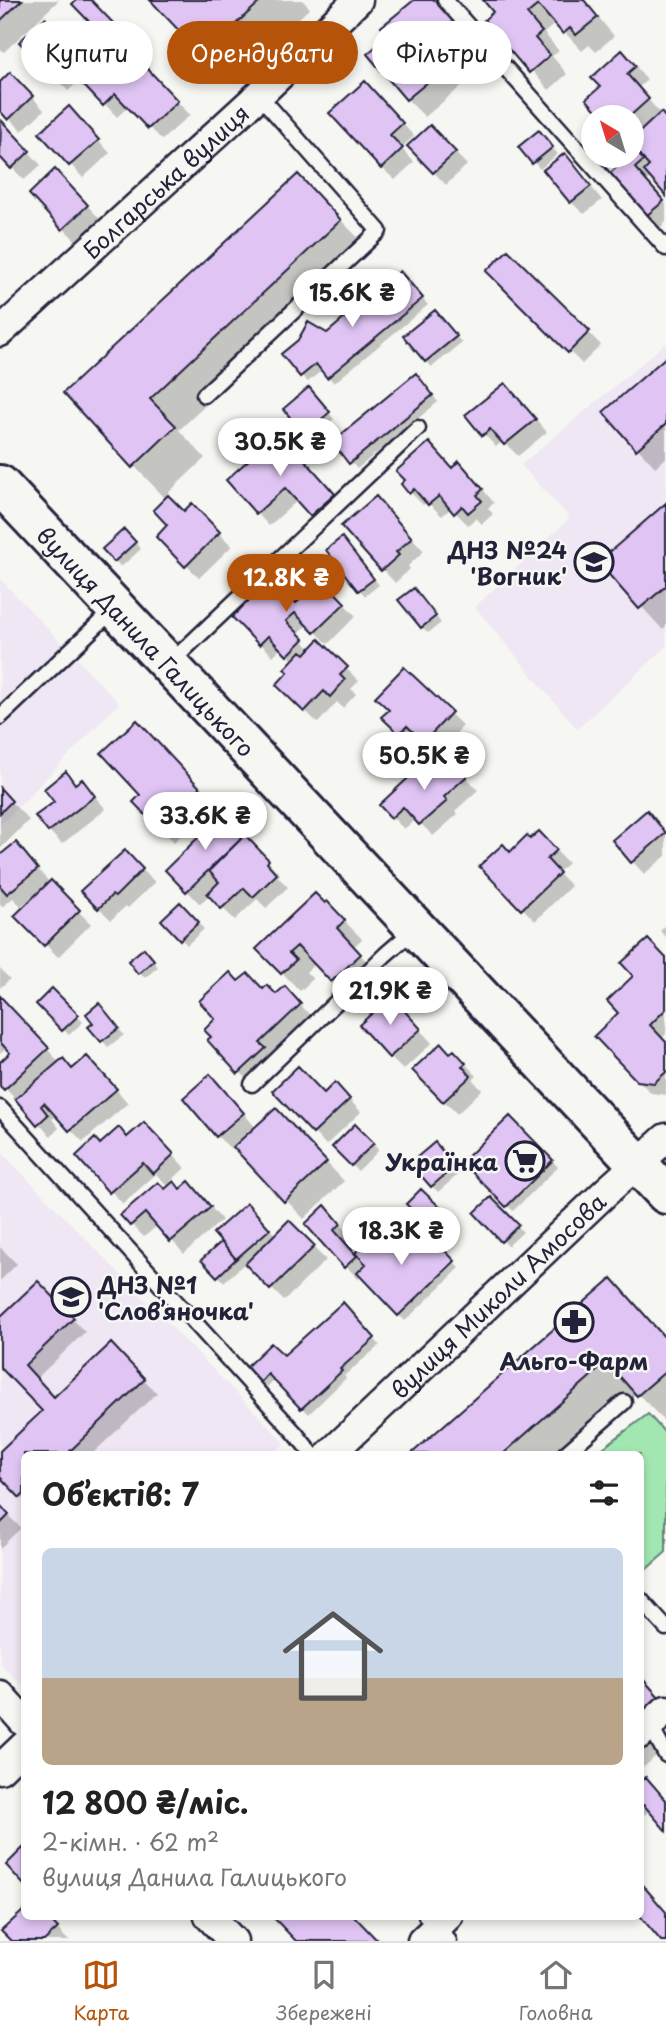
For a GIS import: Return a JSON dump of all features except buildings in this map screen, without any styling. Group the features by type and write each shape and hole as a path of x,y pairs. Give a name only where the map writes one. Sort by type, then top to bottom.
{"main road":[{"name":"вулиця Данила Галицького","path":"0,485 666,1194"}],"street":[{"name":"Болгарська вулиця","path":"0,332 259,95 358,0"},
{"name":"вулиця Миколи Амосова","path":"333,1451 666,1138"},
{"path":"0,1695 21,1719"},
{"path":"0,1769 21,1749"},
{"path":"213,1920 233,1941"}],"lane":[{"path":"445,0 666,248"},
{"path":"204,395 379,231 259,95"},
{"path":"168,664 418,428"},
{"path":"0,717 116,608"},
{"path":"252,1084 416,928"},
{"path":"0,1108 310,1451"},
{"path":"568,1451 624,1402"},
{"path":"644,1603 666,1628"},
{"path":"652,1723 666,1755"}],"shaded area":[{"name":"ДНЗ №24 'Вогник'","path":"666,343 666,647 577,729 475,607 570,518 521,465"},
{"path":"0,579 119,703 0,826"},
{"name":"ДНЗ №1 'Слов’яночка'","path":"0,1151 285,1443 276,1451 21,1451 21,1685 0,1663"}],"green space":[{"path":"648,1414 666,1434 666,1552 644,1571 644,1451 599,1451"}],"place":[{"name":"ДНЗ №24 'Вогник'","path":"594,562"},
{"name":"Українка","path":"525,1161"},
{"name":"ДНЗ №1 'Слов’яночка'","path":"71,1297"},
{"name":"Альго-Фарм","path":"574,1322"}]}
